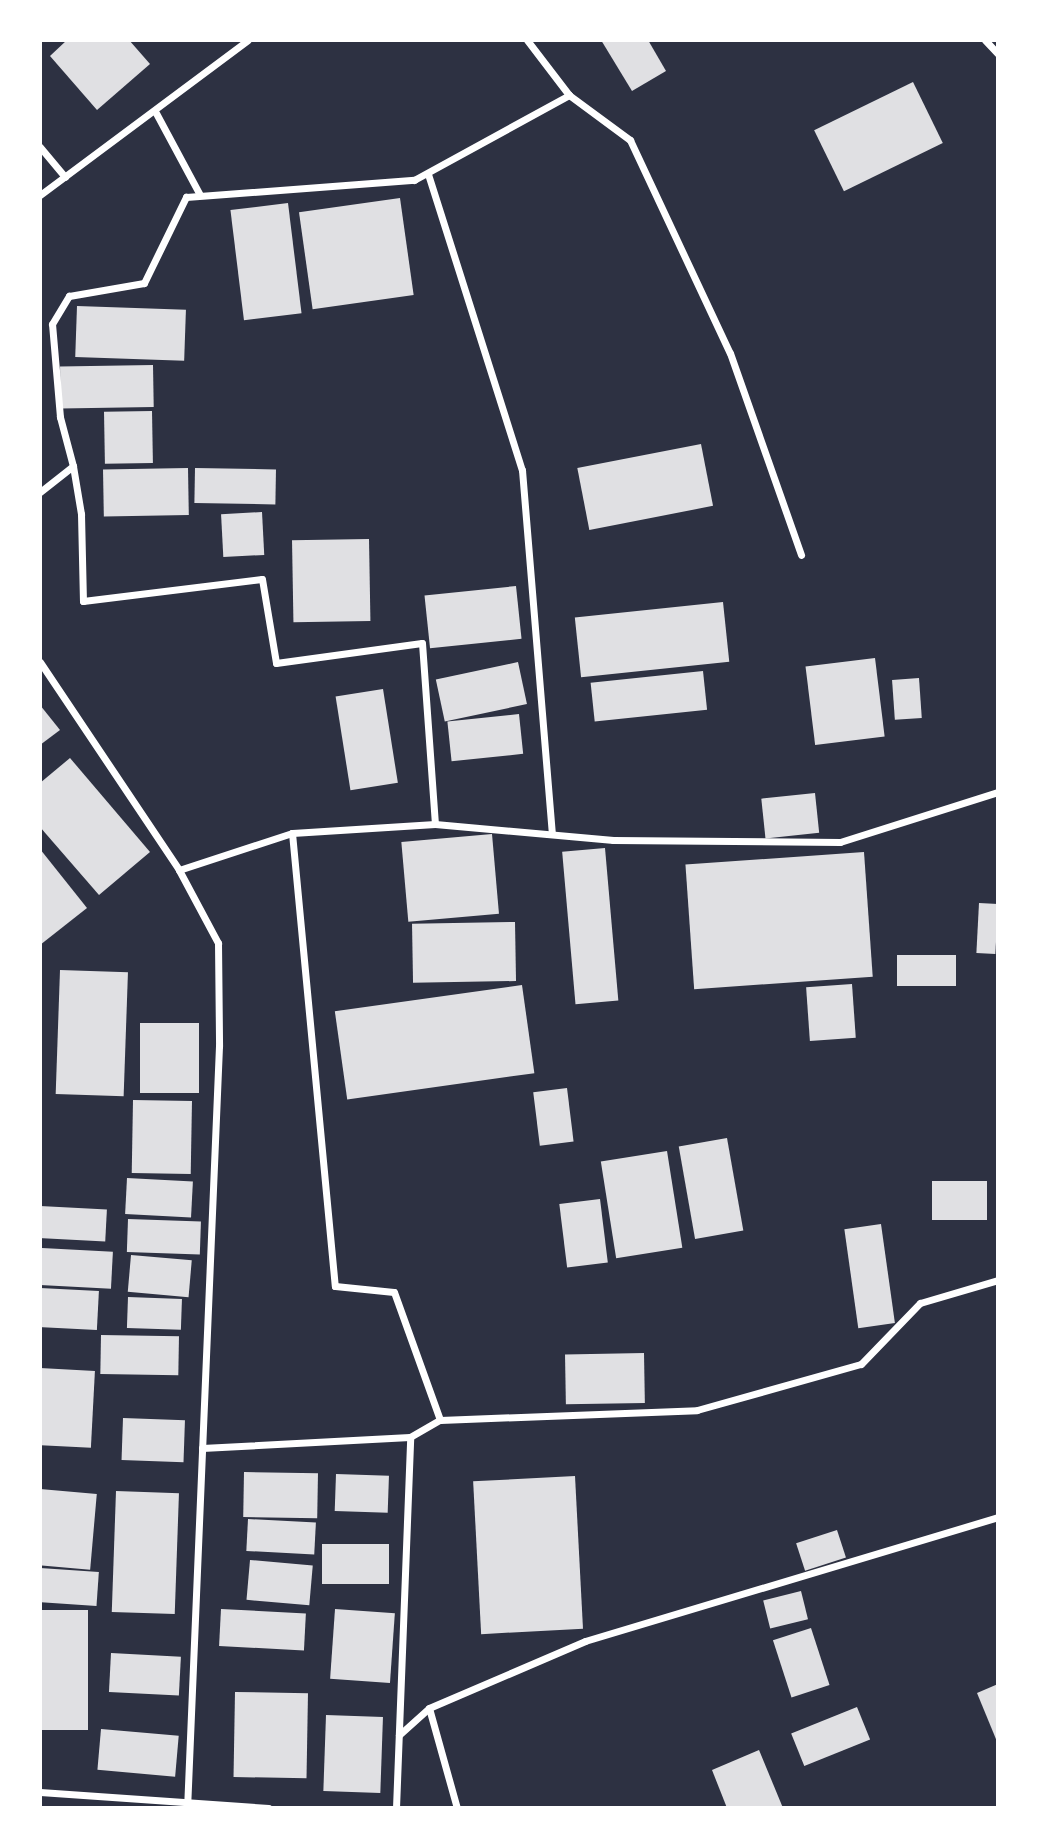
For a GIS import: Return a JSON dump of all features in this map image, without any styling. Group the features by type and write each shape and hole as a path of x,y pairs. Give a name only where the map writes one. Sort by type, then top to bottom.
{"street":[{"path":"40,195 156,113 248,40"},
{"path":"527,40 569,95 630,140 730,353 801,555"},
{"path":"985,40 998,54"},
{"path":"435,824 422,643 276,663 262,579 83,601 81,514 73,466 60,417 52,324 69,296 144,283 186,197 414,180 569,95"},
{"path":"156,113 200,195"},
{"path":"40,146 65,177"},
{"path":"428,174 522,470 552,833"},
{"path":"40,492 73,466"},
{"path":"40,662 179,870 218,943 219,1046 187,1805"},
{"path":"179,870 292,833 435,824 613,840 841,842 998,792"},
{"path":"292,833 335,1286 394,1292 440,1420"},
{"path":"202,1448 410,1437 440,1420 697,1409 860,1364 920,1303 998,1280"},
{"path":"396,1808 410,1437"},
{"path":"399,1735 429,1708 585,1641 998,1517"},
{"path":"429,1708 457,1808"},
{"path":"40,1792 187,1805 268,1808"}],"building":[{"path":"67,40 129,40 150,64 97,110 50,56"},
{"path":"601,40 648,40 666,71 632,91"},
{"path":"913,82 943,143 844,191 814,130"},
{"path":"400,198 414,295 313,309 299,212"},
{"path":"288,203 302,313 244,320 230,210"},
{"path":"77,306 186,310 184,361 75,357"},
{"path":"153,365 154,407 61,409 60,367"},
{"path":"152,411 153,463 105,464 104,412"},
{"path":"701,444 713,506 589,530 577,468"},
{"path":"188,468 189,515 104,516 103,469"},
{"path":"195,468 276,469 275,504 194,503"},
{"path":"262,512 264,555 223,557 221,514"},
{"path":"369,539 370,621 293,622 292,540"},
{"path":"516,586 522,639 430,648 425,596"},
{"path":"723,602 729,662 581,677 575,618"},
{"path":"875,658 885,736 815,745 806,667"},
{"path":"518,662 527,704 445,722 436,679"},
{"path":"703,671 707,710 595,722 591,683"},
{"path":"919,678 922,718 895,720 892,680"},
{"path":"383,689 398,783 350,790 336,697"},
{"path":"40,705 60,730 40,745"},
{"path":"519,714 523,754 452,761 447,722"},
{"path":"70,758 150,852 99,895 40,827 40,783"},
{"path":"815,793 819,833 765,838 761,799"},
{"path":"492,834 499,914 408,922 401,842"},
{"path":"605,848 618,1000 575,1004 562,852"},
{"path":"40,849 87,908 40,945"},
{"path":"864,852 873,977 694,989 685,864"},
{"path":"979,903 998,904 995,954 976,953"},
{"path":"515,922 516,981 413,983 412,924"},
{"path":"897,955 956,955 956,986 897,986"},
{"path":"60,970 128,972 124,1096 56,1094"},
{"path":"852,984 856,1038 810,1041 806,987"},
{"path":"522,985 534,1073 347,1099 335,1011"},
{"path":"140,1023 199,1023 199,1093 140,1093"},
{"path":"567,1088 574,1142 540,1146 533,1092"},
{"path":"133,1100 192,1101 191,1174 132,1173"},
{"path":"727,1138 743,1231 695,1239 679,1147"},
{"path":"667,1151 682,1248 616,1258 601,1161"},
{"path":"127,1178 193,1181 191,1217 125,1214"},
{"path":"932,1181 987,1181 987,1220 932,1220"},
{"path":"600,1199 608,1263 567,1268 559,1204"},
{"path":"40,1206 107,1210 105,1241 40,1238"},
{"path":"128,1219 201,1222 200,1255 127,1252"},
{"path":"881,1224 895,1323 858,1328 844,1229"},
{"path":"42,1248 113,1252 111,1289 40,1285"},
{"path":"131,1255 192,1260 189,1297 128,1292"},
{"path":"40,1288 99,1291 97,1330 40,1327"},
{"path":"128,1297 182,1299 181,1330 127,1328"},
{"path":"101,1335 179,1336 178,1375 100,1374"},
{"path":"644,1353 645,1403 566,1404 565,1354"},
{"path":"40,1368 95,1371 91,1448 40,1445"},
{"path":"123,1418 185,1420 183,1462 122,1460"},
{"path":"244,1472 318,1473 317,1518 243,1517"},
{"path":"336,1474 389,1476 388,1513 335,1511"},
{"path":"575,1476 583,1629 481,1634 473,1481"},
{"path":"40,1489 97,1494 90,1570 40,1565"},
{"path":"116,1491 179,1493 175,1614 112,1612"},
{"path":"248,1519 316,1523 314,1555 246,1551"},
{"path":"837,1530 846,1558 805,1571 796,1543"},
{"path":"322,1544 389,1544 389,1584 322,1584"},
{"path":"250,1560 313,1565 309,1605 247,1600"},
{"path":"40,1568 99,1572 96,1606 40,1602"},
{"path":"801,1591 808,1619 770,1629 763,1600"},
{"path":"221,1609 306,1613 304,1650 219,1646"},
{"path":"335,1609 395,1613 390,1683 330,1679"},
{"path":"40,1610 88,1610 88,1730 40,1730"},
{"path":"811,1628 830,1685 791,1697 773,1640"},
{"path":"111,1653 181,1657 179,1696 109,1692"},
{"path":"998,1684 998,1744 977,1693"},
{"path":"235,1692 308,1693 307,1778 234,1777"},
{"path":"857,1707 870,1739 804,1766 791,1734"},
{"path":"326,1715 383,1717 380,1793 323,1791"},
{"path":"101,1729 179,1736 175,1777 97,1770"},
{"path":"759,1750 783,1808 727,1808 712,1770"}]}
